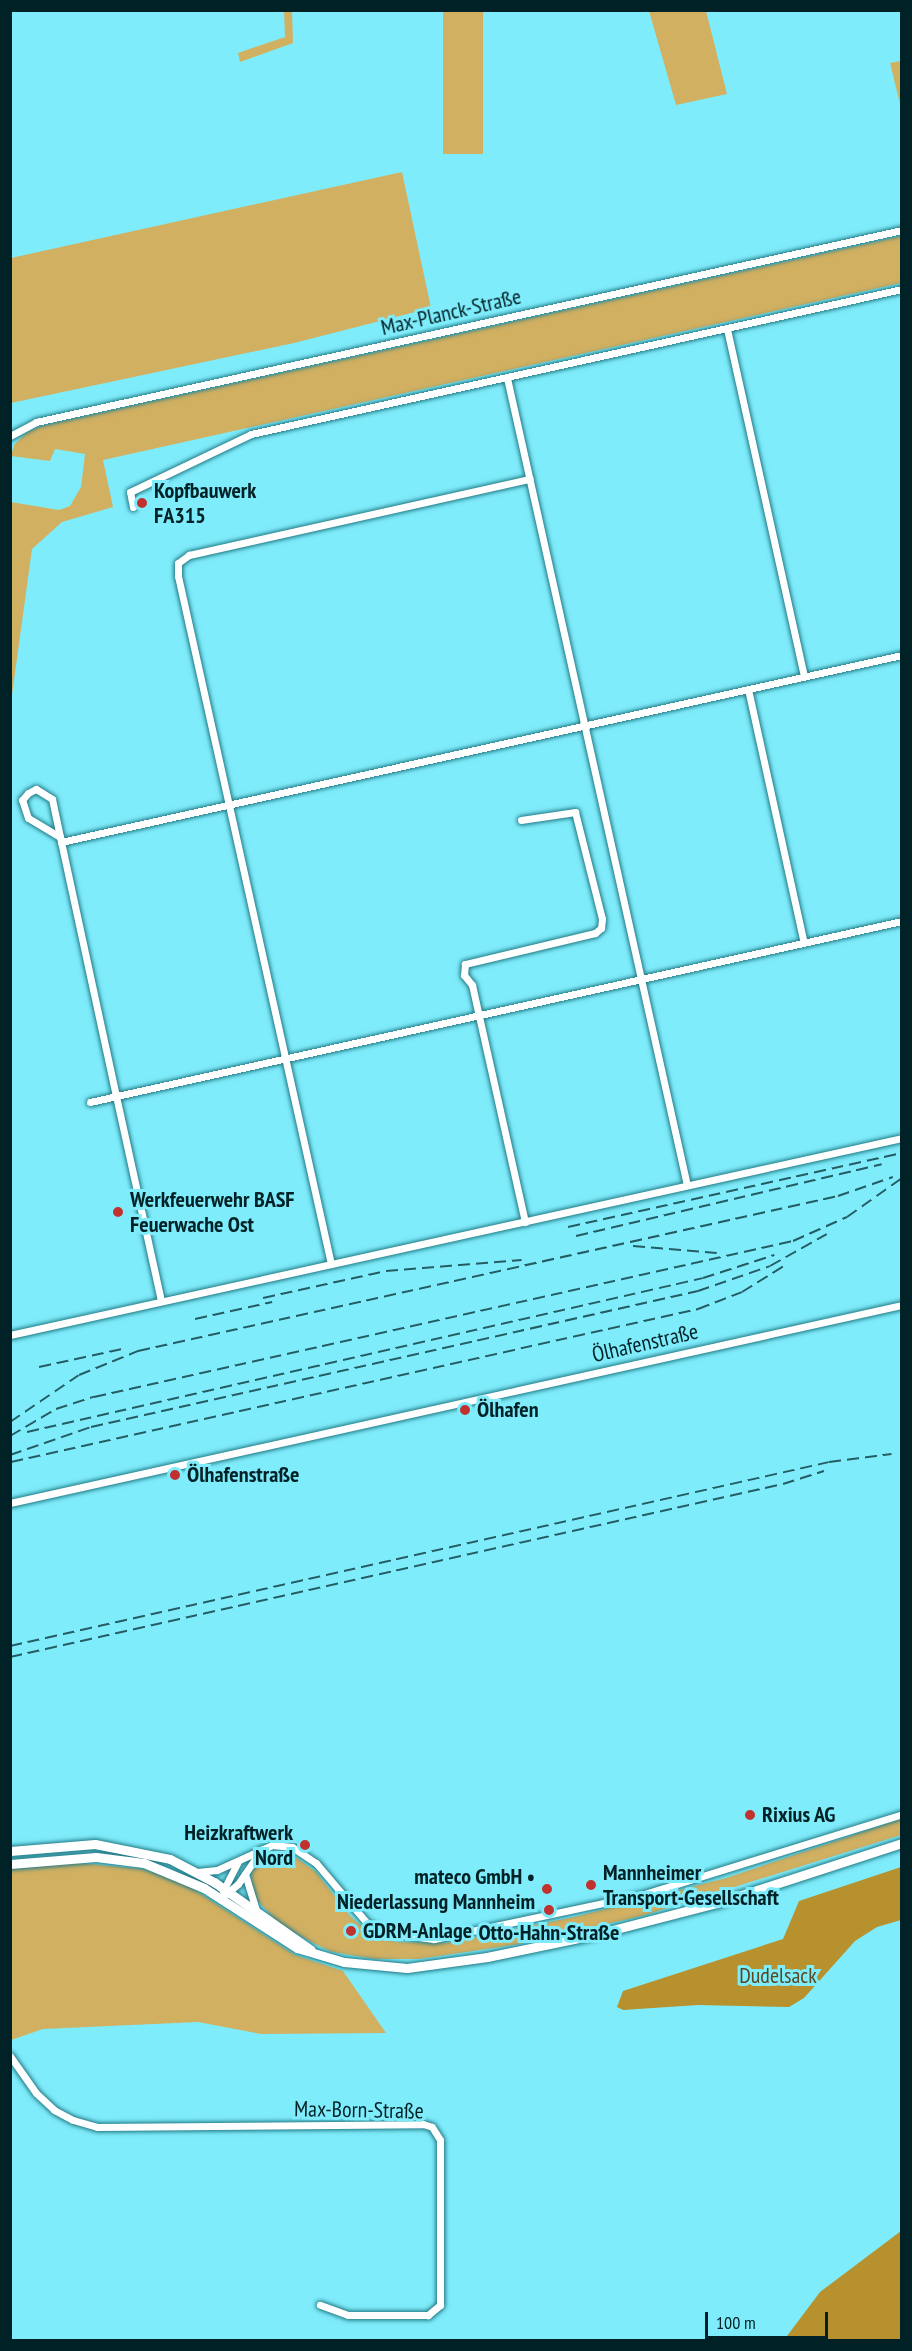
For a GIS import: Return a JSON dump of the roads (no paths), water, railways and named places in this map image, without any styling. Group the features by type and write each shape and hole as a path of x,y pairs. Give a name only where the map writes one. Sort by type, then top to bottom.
{"main road":[{"path":"10,1864 67,1857 130,1861 183,1877 266,1931 328,1959 376,1967 407,1968 487,1957 593,1935 717,1903 902,1843"},
{"path":"10,1851 95,1844 149,1853 197,1872 313,1952"}],"street":[{"name":"Max-Planck-Straße","path":"10,436 36,422 902,230"},
{"path":"134,507 130,492 251,435 902,289"},
{"path":"727,328 804,677"},
{"path":"507,378 687,1185"},
{"path":"331,1264 178,576 178,563 189,555 530,480"},
{"path":"161,1300 60,839 52,799 36,789 28,793 22,800 28,818 60,839 229,804 902,655"},
{"path":"748,689 804,943"},
{"path":"521,820 575,812 580,819 601,927 595,933 472,959 465,964 464,975 472,985 525,1222"},
{"path":"90,1102 902,921"},
{"path":"10,1335 902,1138"},
{"name":"Ölhafenstraße","path":"10,1503 902,1305"},
{"path":"197,1872 238,1862 262,1849 282,1844 302,1852 368,1923 388,1934 434,1939 652,1892 902,1814"},
{"path":"220,1899 244,1874 262,1849"},
{"path":"226,1891 238,1862"},
{"path":"244,1874 258,1913"},
{"name":"Max-Born-Straße","path":"10,2056 36,2093 54,2110 73,2121 97,2127 423,2124 432,2127 440,2140 440,2306 428,2315 348,2315 320,2305"}],"railway":[{"path":"568,1227 902,1153"},
{"path":"576,1236 882,1164"},
{"path":"10,1422 79,1375 138,1351 838,1196 893,1177"},
{"path":"10,1436 56,1409 94,1397 793,1241 847,1217 902,1178"},
{"path":"10,1455 91,1427 698,1291 770,1266 827,1234"},
{"path":"633,1246 717,1253"},
{"path":"27,1432 703,1278 774,1255"},
{"path":"263,1298 386,1271 522,1260"},
{"path":"11,1462 698,1309 742,1292 784,1266"},
{"path":"195,1319 272,1302"},
{"path":"39,1367 122,1349"},
{"path":"10,1646 829,1462 891,1454"},
{"path":"10,1657 783,1484 824,1471"}],"place":[{"name":"Kopfbauwerk FA315","path":"142,503"},
{"name":"Werkfeuerwehr BASF Feuerwache Ost","path":"118,1212"},
{"name":"Ölhafen","path":"465,1410"},
{"name":"Ölhafenstraße","path":"175,1475"},
{"name":"Rixius AG","path":"750,1815"},
{"name":"Heizkraftwerk Nord","path":"305,1845"},
{"name":"Mannheimer Transport-Gesellschaft","path":"591,1885"},
{"name":"mateco GmbH • Niederlassung Mannheim","path":"547,1889"},
{"name":"Otto-Hahn-Straße","path":"549,1910"},
{"name":"GDRM-Anlage","path":"351,1931"}],"park label":[{"name":"Dudelsack","path":"778,1976"}]}
